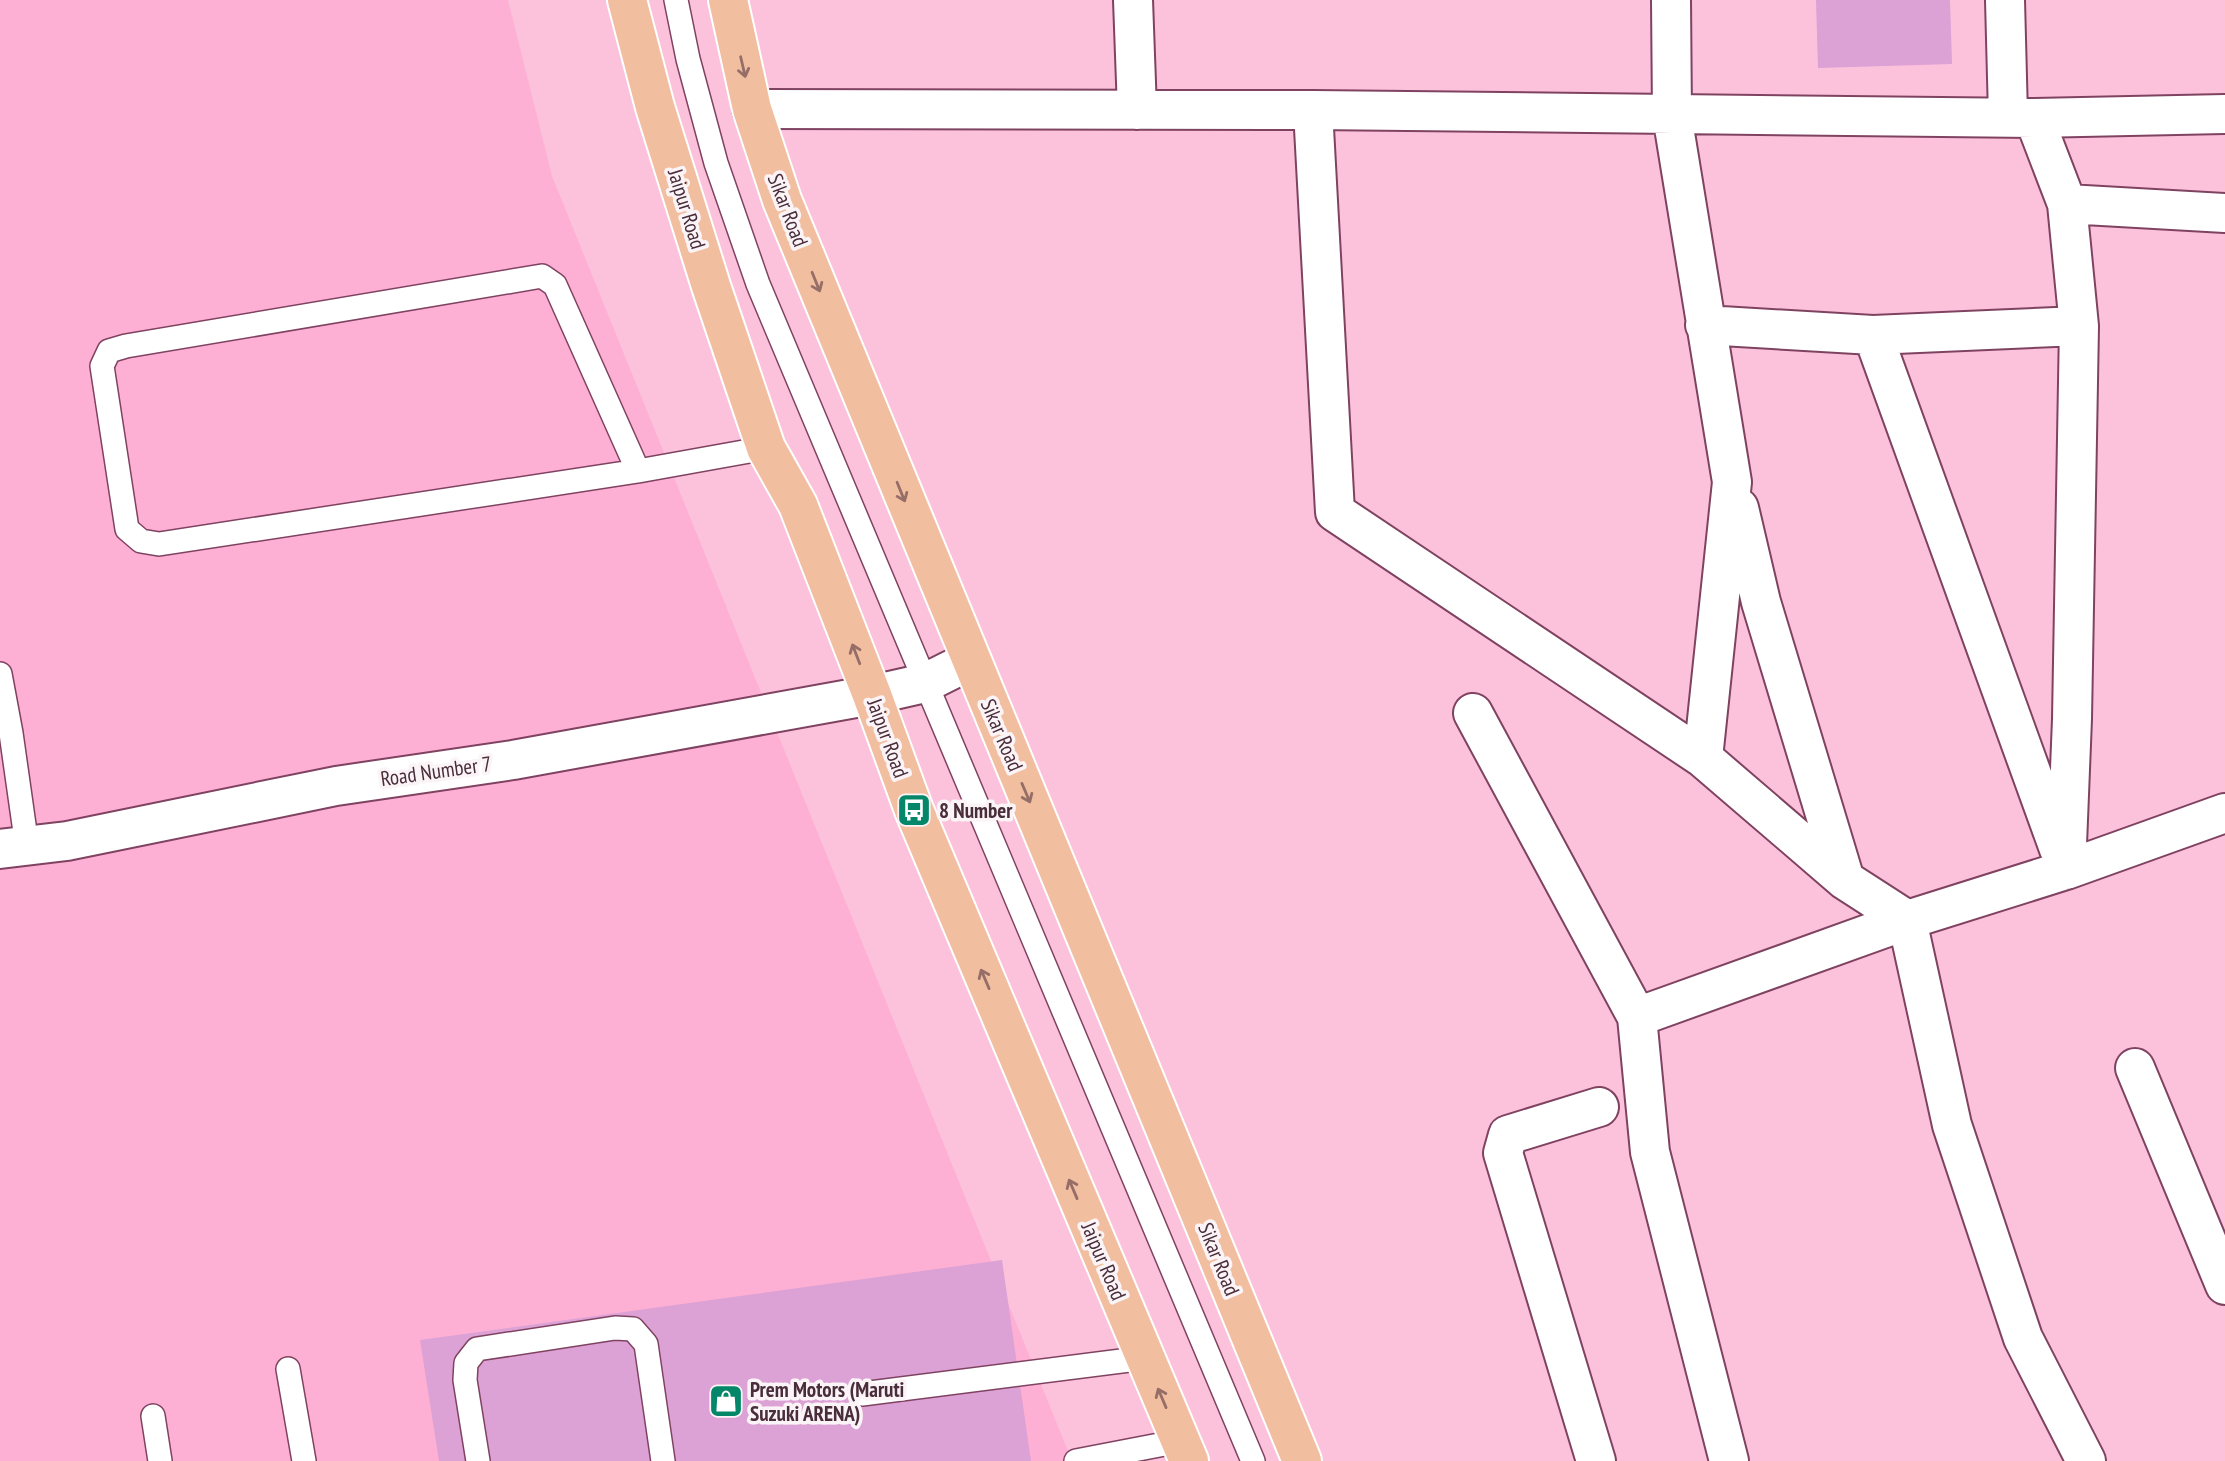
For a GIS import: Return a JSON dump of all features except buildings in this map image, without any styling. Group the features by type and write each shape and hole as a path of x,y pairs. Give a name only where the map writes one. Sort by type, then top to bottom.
{"main road":[{"name":"Jaipur Road","path":"627,0 655,107 765,448 798,505 914,810 1185,1451"},
{"name":"Sikar Road","path":"727,0 752,109 782,200 1302,1461"}],"street":[{"path":"1133,0 1137,110"},
{"path":"1671,0 1672,115 1732,482 1761,602 1845,880"},
{"path":"2005,0 2021,117 2067,204 2079,326 2066,870"},
{"path":"752,109 1313,110 2021,117 2225,114"},
{"path":"1313,110 1335,512 1703,758 1845,880 1907,920 1952,1125 2022,1338 2085,1461"},
{"path":"2067,204 2225,213"},
{"path":"1705,325 1873,335 2079,326"},
{"path":"1873,335 2066,870"},
{"path":"1703,758 1732,482"},
{"name":"Road Number 7","path":"14,848 67,841 336,786 513,760 872,695 925,683 971,660"},
{"path":"1472,713 1637,1017 1650,1152 1729,1461"},
{"path":"1637,1017 1907,920 2066,870 2225,813"},
{"path":"2135,1068 2225,1285"},
{"path":"1596,1461 1503,1153 1508,1135 1599,1107"}],"lane":[{"path":"676,0 688,59 716,163 758,284 1253,1461"},
{"path":"638,471 555,285 542,275 126,346 109,351 102,366 127,529 141,541 159,544 638,471 765,448"},
{"path":"0,674 11,733 14,848"},
{"path":"478,1461 465,1380 466,1363 477,1349 615,1328 633,1329 646,1344 663,1461"},
{"path":"862,1394 1145,1358"},
{"path":"288,1369 304,1461"},
{"path":"153,1416 160,1461"},
{"path":"1076,1461 1185,1451"}],"shaded area":[{"path":"0,0 508,0 552,176 1072,1461 0,1461"}],"place":[{"name":"8 Number","path":"914,810"},
{"name":"Prem Motors (Maruti Suzuki ARENA)","path":"726,1401"}]}
